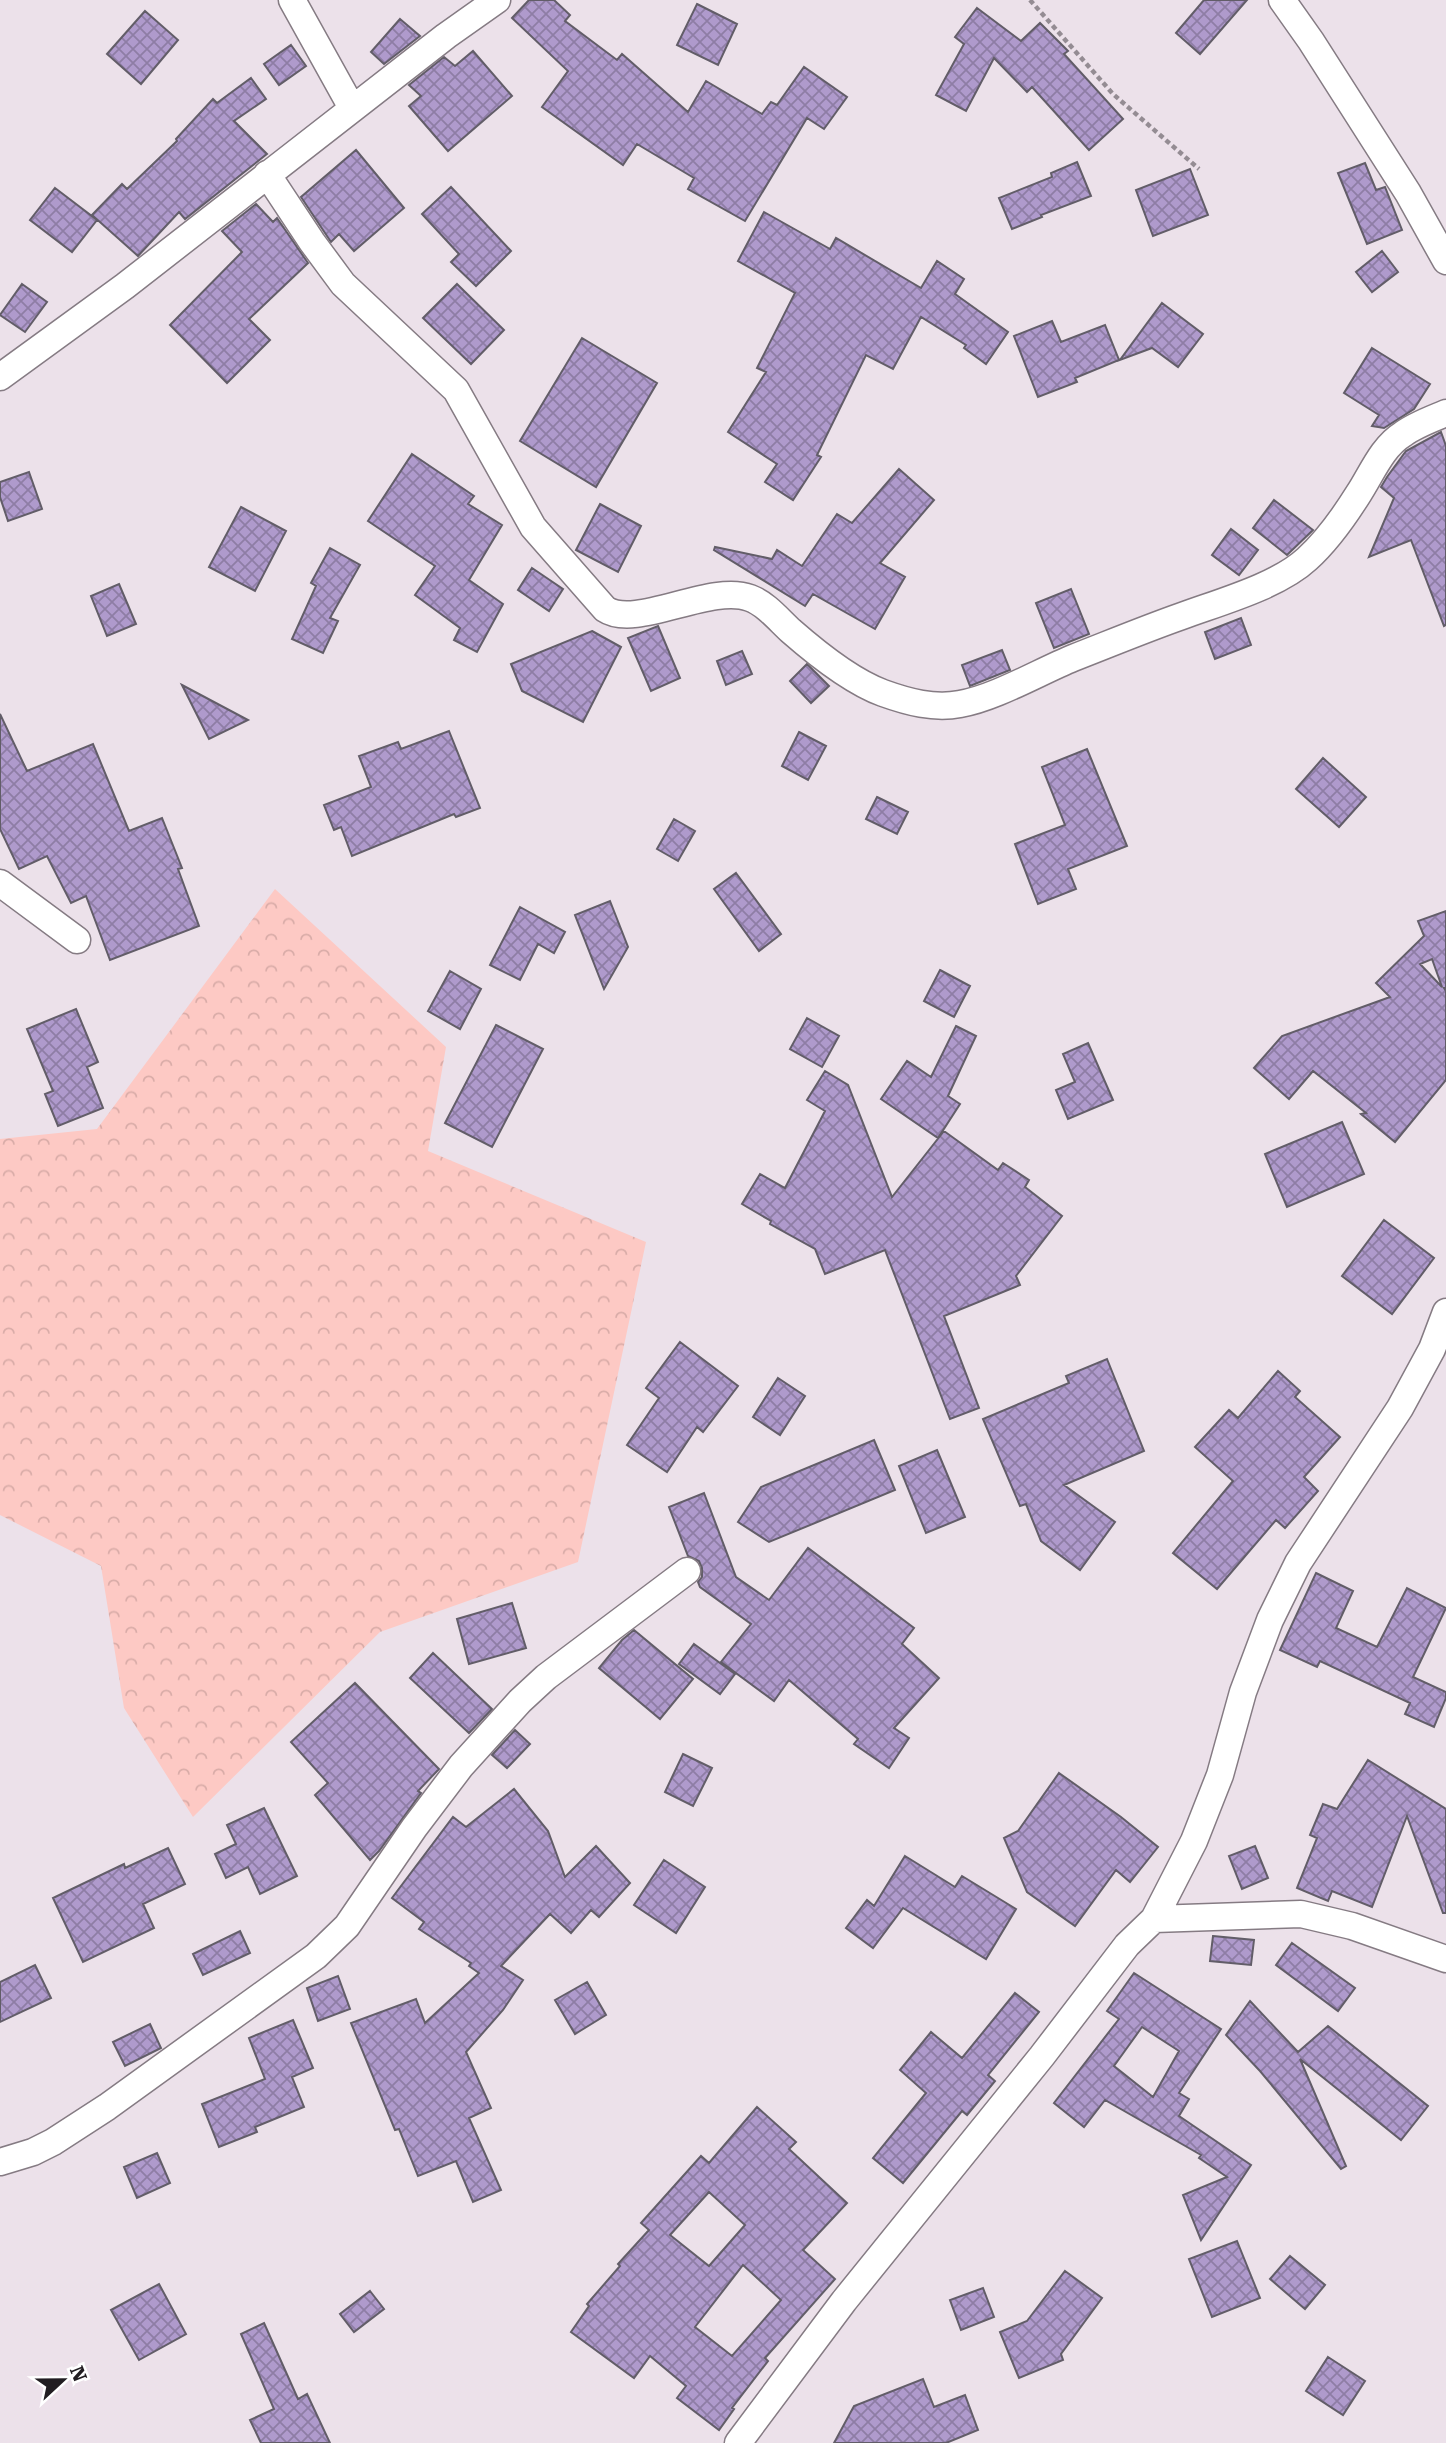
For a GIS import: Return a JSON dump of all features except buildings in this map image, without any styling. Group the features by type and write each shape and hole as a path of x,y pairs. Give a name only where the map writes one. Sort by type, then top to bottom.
{"street":[{"path":"292,0 352,108"},
{"path":"0,377 125,286 352,108 497,0"},
{"path":"1282,0 1408,193 1446,261"},
{"path":"267,174 343,284 456,390 533,527 605,609 614,615 624,616 733,595 746,597 759,602 792,632 847,673 880,692 926,706 961,704 994,693 1158,624 1251,591 1299,567 1325,543 1358,495 1382,453 1402,434 1446,413"},
{"path":"0,883 77,940"},
{"path":"738,2443 845,2301 1042,2056 1127,1945 1154,1919 1194,1841 1220,1775 1243,1692 1270,1620 1298,1563 1400,1408 1432,1349 1446,1312"},
{"path":"0,2162 33,2152 96,2114 316,1955 347,1926 461,1766 520,1700 570,1658 687,1571"},
{"path":"1154,1919 1301,1914 1352,1926 1446,1959"}],"path":[{"path":"1030,0 1113,94 1199,169"}],"green space":[{"path":"275,889 446,1047 428,1151 646,1242 578,1562 380,1632 193,1817 124,1708 101,1566 0,1515 0,1139 97,1129"}]}
